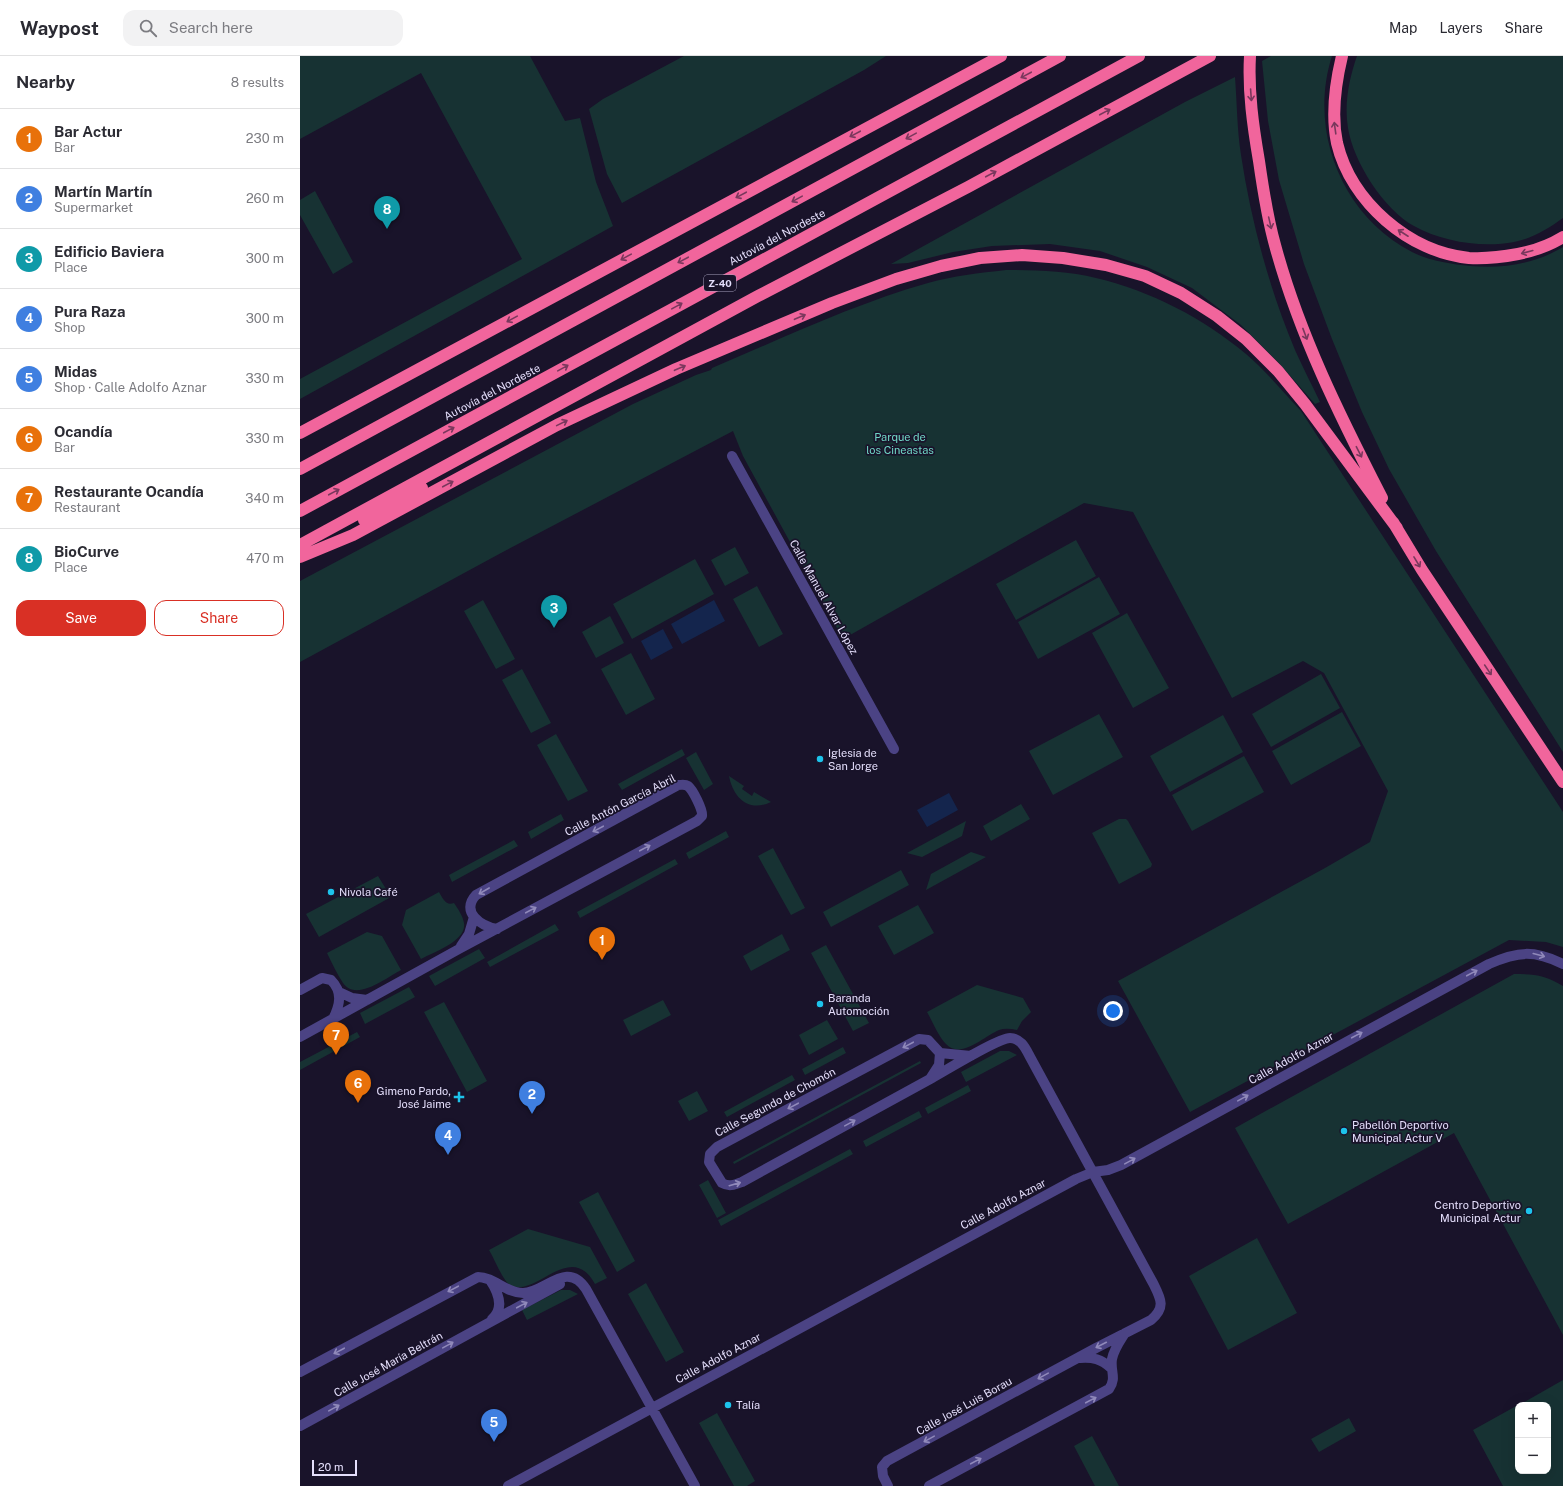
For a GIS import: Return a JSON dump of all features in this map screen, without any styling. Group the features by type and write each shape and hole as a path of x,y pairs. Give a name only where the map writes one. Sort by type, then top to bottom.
{"highway":[{"path":"918,100 983,56"},
{"path":"300,434 1001,56"},
{"path":"300,469 1060,56"},
{"name":"Autovía del Nordeste","path":"300,511 1139,56"},
{"path":"1250,56 1249,74 1252,122 1265,200 1275,244 1291,298 1331,396 1397,528 1422,570 1563,782"},
{"path":"1342,56 1336,80 1333,112 1338,144 1349,175 1362,198 1384,220 1405,235 1437,251 1469,258 1501,258 1529,252 1563,237"},
{"path":"300,545 751,300 968,186 1205,58"},
{"path":"300,556 762,303 968,186"},
{"path":"300,556 353,535 557,425 676,369 896,279 941,266 980,258 1022,255 1063,258 1106,265 1145,276 1181,293 1217,316 1246,339 1278,371 1301,398 1397,528"}],"street":[{"name":"Calle Manuel Alvar López","path":"732,456 894,749"},
{"name":"Calle Antón García Abril","path":"300,1037 700,819 702,811 691,790 688,786 678,785 481,892 472,900 470,904 474,918 469,934 459,949"},
{"path":"474,918 486,926 497,929"},
{"name":"Calle Adolfo Aznar","path":"508,1486 1069,1182 1093,1172 1108,1170 1121,1165 1489,964 1514,955 1533,953 1563,964"},
{"path":"300,990 318,980 326,978 334,983 340,992 352,998 367,1000"},
{"path":"333,1019 339,1003 340,992"},
{"name":"Calle Segundo de Chomón","path":"940,1052 928,1040 919,1039 717,1147 710,1154 710,1162 722,1183 730,1186 736,1184 971,1056 1008,1038 1014,1038 1022,1043 1093,1172"},
{"path":"930,1079 939,1065 940,1052 971,1056"},
{"name":"Calle José Luis Borau","path":"888,1486 883,1476 882,1467 887,1461 1077,1358 1151,1320 1161,1308 1161,1302 1153,1283 1093,1172"},
{"path":"300,1372 471,1279 478,1277 489,1279 514,1292 524,1293 562,1278 580,1280 695,1486"},
{"name":"Calle José María Beltrán","path":"300,1426 572,1278"},
{"name":"Calle José María Beltrán","path":"488,1323 497,1315 500,1307 498,1295 489,1279"},
{"path":"1111,1368 1113,1356 1125,1333"},
{"path":"929,1486 1108,1389 1112,1384 1114,1376 1111,1368 1103,1361 1092,1357 1077,1358"}],"green space":[{"path":"300,56 530,56 565,121 580,118 596,182 613,226 300,399 300,379 522,259 421,73 300,139"},
{"path":"684,56 886,56 864,70 622,203 607,174 589,109 603,99"},
{"path":"1271,56 1332,56 1326,84 1325,113 1328,141 1337,169 1350,194 1367,217 1387,236 1412,252 1426,258 1448,263 1482,267 1518,264 1541,258 1563,247 1563,752 1436,551 1389,469 1362,412 1332,339 1304,264 1279,180 1268,121 1262,61"},
{"path":"1357,56 1563,56 1563,218 1534,236 1521,241 1502,244 1476,244 1450,240 1425,232 1403,219 1381,197 1363,169 1351,141 1347,119 1347,101"},
{"path":"1235,77 1241,155 1250,205 1262,254 1286,327 1298,357 1320,402 1315,404 1279,363 1241,325 1192,288 1147,267 1100,251 1050,244 992,246 953,252 908,263 891,264 1185,102"},
{"path":"315,191 353,262 333,274 300,215 300,200"},
{"name":"Parque de los Cineastas","path":"1006,270 1051,271 1096,278 1137,290 1176,307 1212,329 1246,354 1267,374 1301,411 1563,812 1563,947 1546,942 1509,940 1190,1112 1118,981 1370,842 1388,791 1324,673 1303,661 1232,698 1133,512 1084,503 843,639 743,456 733,431 501,553 300,662 300,581 633,404 696,375 711,370 712,368 819,322 900,291 947,278"},
{"path":"1076,540 1096,576 1016,620 996,584"},
{"path":"735,547 749,573 725,586 711,560"},
{"path":"695,559 714,594 632,639 613,604"},
{"path":"1099,577 1120,614 1038,659 1018,622"},
{"path":"757,586 783,634 759,647 733,599"},
{"path":"483,600 515,659 496,669 464,611"},
{"path":"1127,613 1169,688 1133,708 1092,633"},
{"path":"610,616 624,643 596,658 582,632"},
{"path":"631,653 655,699 626,715 601,669"},
{"path":"522,669 551,723 531,733 502,680"},
{"path":"1321,674 1340,708 1271,747 1252,714"},
{"path":"1342,712 1361,746 1291,785 1272,751"},
{"path":"1099,714 1123,757 1053,795 1029,751"},
{"path":"1223,715 1243,752 1170,792 1150,756"},
{"path":"556,734 588,791 568,801 537,745"},
{"path":"682,749 685,755 622,790 618,784"},
{"path":"696,752 713,784 704,790 686,758"},
{"path":"1244,756 1264,792 1192,831 1172,795"},
{"path":"729,776 744,786 742,789 752,796 754,792 771,802 755,806 743,801 734,790"},
{"path":"1021,804 1030,819 991,841 983,826"},
{"path":"561,814 564,820 531,839 528,832"},
{"path":"1119,819 1126,819 1128,821 1152,864 1151,867 1119,884 1092,833"},
{"path":"966,821 962,836 922,857 907,853"},
{"path":"726,831 729,837 689,859 686,853"},
{"path":"514,840 518,846 452,882 449,875"},
{"path":"773,848 805,908 791,915 758,856"},
{"path":"971,852 986,857 926,890 931,874"},
{"path":"675,859 678,864 580,918 577,912"},
{"path":"901,870 909,885 831,927 823,912"},
{"path":"378,876 391,897 319,937 306,914"},
{"path":"439,892 447,903 454,903 463,920 464,929 455,940 448,945 421,959 402,925 406,910"},
{"path":"918,905 934,933 894,955 878,926"},
{"path":"555,924 559,930 490,967 487,962"},
{"path":"367,932 382,936 401,970 371,987 355,990 349,988 343,983 327,953"},
{"path":"782,934 790,950 751,971 743,956"},
{"path":"826,945 869,1023 853,1031 811,953"},
{"path":"479,949 485,958 435,986 429,976"},
{"path":"1514,974 1540,976 1551,979 1563,986 1563,1335 1454,1133 1288,1224 1235,1128"},
{"path":"977,985 1023,998 1031,1012 1022,1021 1017,1030 999,1030 965,1048 952,1048 940,1037 927,1012"},
{"path":"409,987 415,997 365,1024 360,1013"},
{"path":"663,1000 671,1015 631,1036 623,1020"},
{"path":"444,1002 487,1081 467,1092 424,1012"},
{"path":"827,1020 838,1039 809,1055 799,1035"},
{"path":"357,1032 360,1037 300,1070 300,1062"},
{"path":"843,1047 846,1053 805,1075 802,1069"},
{"path":"1000,1051 1009,1051 1017,1055 966,1082 961,1072"},
{"path":"920,1061 921,1063 734,1164 733,1162"},
{"path":"792,1075 795,1080 727,1117 724,1112"},
{"path":"968,1085 971,1091 928,1114 925,1108"},
{"path":"697,1091 708,1111 689,1121 678,1101"},
{"path":"919,1111 922,1117 866,1147 863,1141"},
{"path":"850,1149 853,1154 721,1226 718,1220"},
{"path":"708,1180 726,1213 717,1218 699,1185"},
{"path":"598,1192 635,1261 617,1272 579,1202"},
{"path":"528,1229 590,1247 607,1278 595,1284 585,1272 575,1267 564,1268 531,1284 520,1287 510,1285 507,1283 489,1250"},
{"path":"1257,1238 1297,1313 1228,1350 1189,1276"},
{"path":"646,1283 684,1352 666,1362 628,1294"},
{"path":"561,1290 570,1290 578,1294 527,1320 522,1310"},
{"path":"1563,1380 1563,1486 1503,1486 1473,1430 1515,1407 1515,1474 1551,1474 1551,1402 1524,1402"},
{"path":"717,1413 755,1481 747,1486 734,1486 699,1423"},
{"path":"1349,1418 1356,1431 1319,1452 1311,1439"},
{"path":"1092,1436 1119,1486 1095,1486 1074,1446"}],"water":[{"path":"714,600 725,621 682,644 671,624"},
{"path":"663,629 673,648 651,660 641,641"},
{"path":"949,793 958,810 927,827 917,810"}],"place":[{"name":"BioCurve","path":"387,229"},
{"name":"Edificio Baviera","path":"554,628"},
{"name":"Iglesia de San Jorge","path":"820,759"},
{"name":"Nivola Café","path":"331,892"},
{"name":"Bar Actur","path":"602,960"},
{"name":"Baranda Automoción","path":"820,1004"},
{"name":"Restaurante Ocandía","path":"336,1055"},
{"name":"Gimeno Pardo, José Jaime","path":"459,1097"},
{"name":"Ocandía","path":"358,1103"},
{"name":"Martín Martín","path":"532,1114"},
{"name":"Pabellón Deportivo Municipal Actur V","path":"1344,1131"},
{"name":"Pura Raza","path":"448,1155"},
{"name":"Centro Deportivo Municipal Actur","path":"1529,1211"},
{"name":"Talía","path":"728,1405"},
{"name":"Midas","path":"494,1442"}]}
